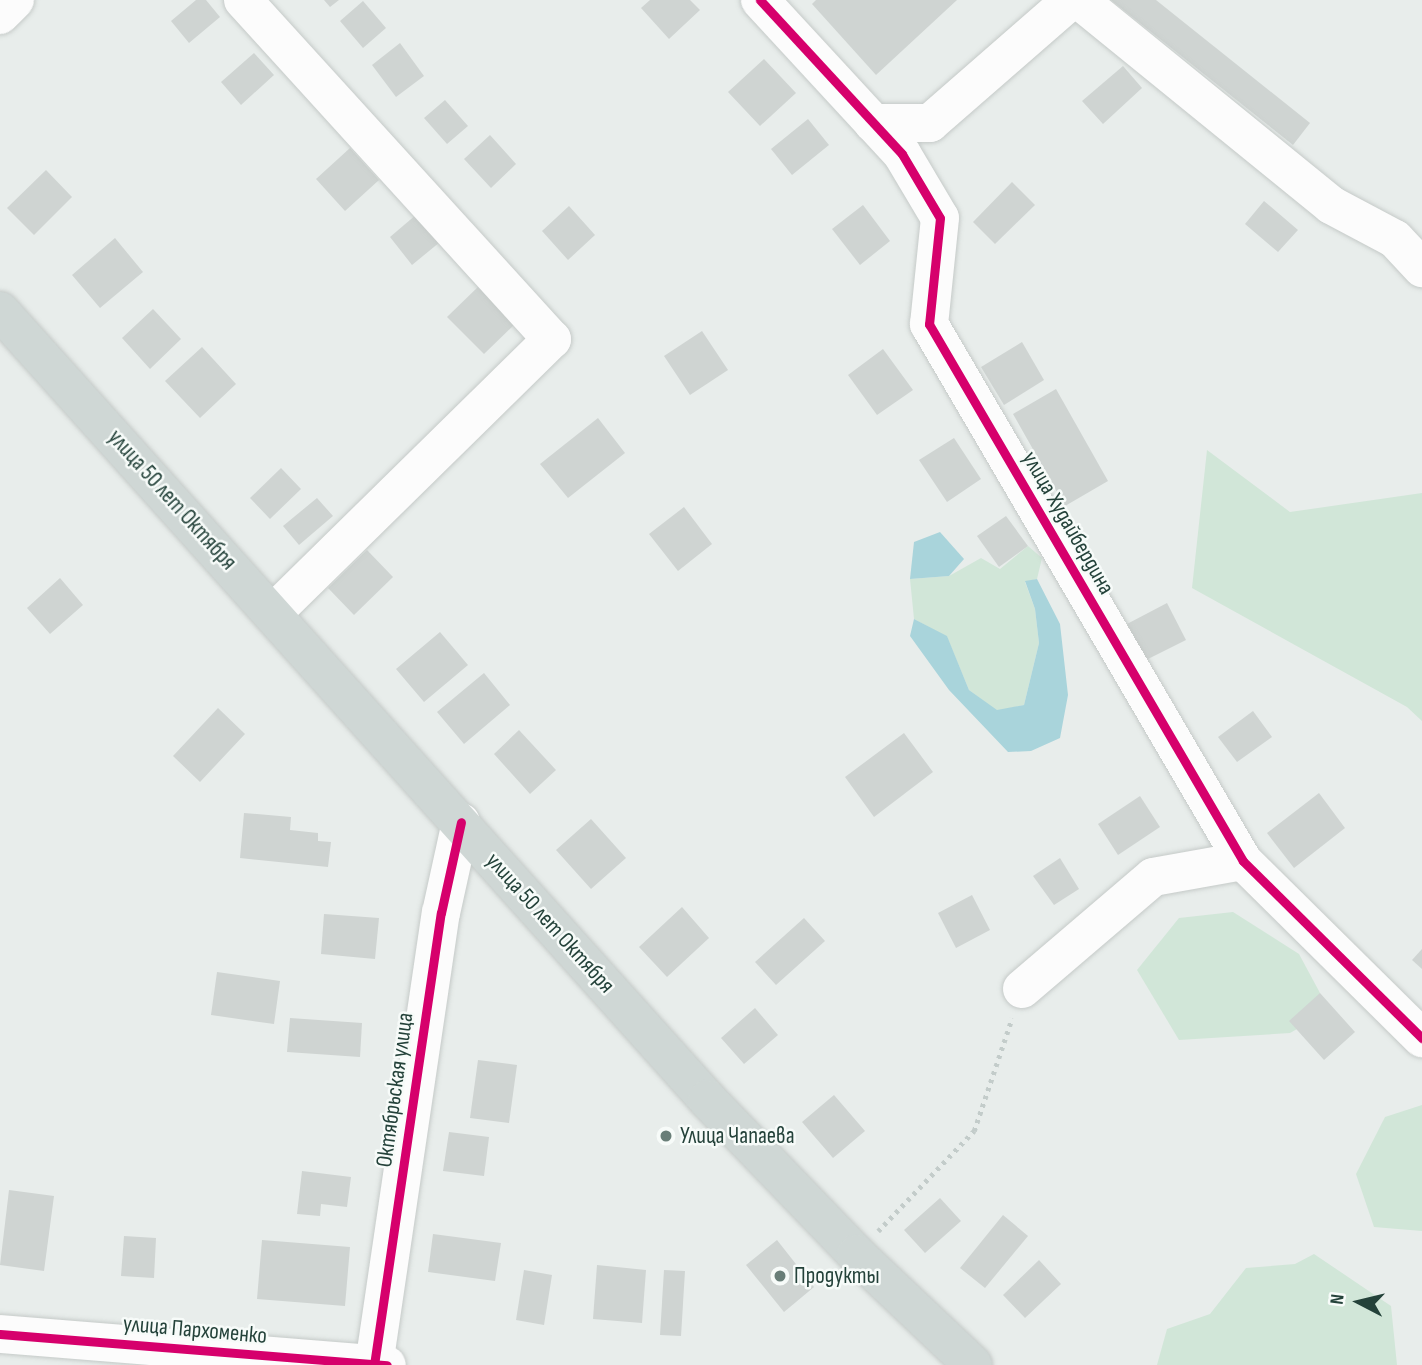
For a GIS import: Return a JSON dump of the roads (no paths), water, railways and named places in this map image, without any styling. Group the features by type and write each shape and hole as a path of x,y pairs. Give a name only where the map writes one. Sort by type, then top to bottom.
{"main road":[{"name":"улица 50 лет Октября","path":"0,311 273,612 707,1099 856,1254 973,1365"}],"street":[{"path":"0,15 15,0"},
{"path":"243,0 552,339 273,612"},
{"name":"улица Худайбердина","path":"760,0 902,153 940,218 929,324 1242,861 1422,1038"},
{"path":"873,123 930,123 1071,0"},
{"path":"1079,0 1331,205 1408,234 1422,268"},
{"name":"Октябрьская улица","path":"379,1365 441,913 461,822"},
{"path":"1022,989 1153,877 1242,861"},
{"name":"улица Пархоменко","path":"0,1334 379,1365"}],"water":[{"path":"940,532 964,559 949,576 910,579 914,542"},
{"path":"1037,579 1060,624 1068,695 1060,738 1031,751 1008,752 949,690 910,636 914,619 947,636 969,690 997,710 1024,705 1039,643 1035,609 1025,581"}],"place":[{"name":"Улица Чапаева","path":"666,1136"},
{"name":"Продукты","path":"780,1276"}]}
